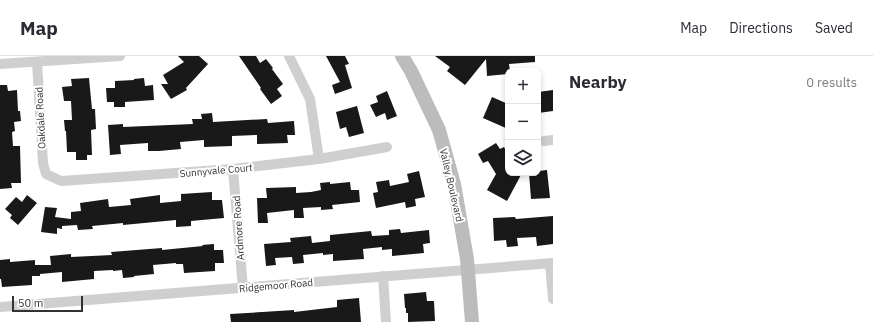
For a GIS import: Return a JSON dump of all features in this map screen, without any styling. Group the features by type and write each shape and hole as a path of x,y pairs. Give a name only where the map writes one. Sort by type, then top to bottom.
{"street":[{"path":"0,64 120,56"},
{"path":"289,56 310,98 319,159"},
{"name":"Valley Boulevard","path":"402,56 411,71 439,130 454,184 462,230 472,322"},
{"name":"Oakdale Road","path":"37,62 43,163 46,174"},
{"name":"Sunnyvale Court","path":"46,174 61,180 233,169 319,159 387,148"},
{"name":"Ardmore Road","path":"233,169 243,288"},
{"path":"551,264 553,299"},
{"name":"Ridgemoor Road","path":"0,307 467,269 551,264"},
{"path":"383,276 386,322"}],"building":[{"path":"178,56 199,56 208,64 186,88 187,90 171,99 161,84 168,84 163,75 184,62"},
{"path":"239,56 256,56 260,63 266,59 283,84 277,89 282,96 271,104"},
{"path":"326,56 345,56 349,64 345,65 352,88 335,94 332,85 340,82"},
{"path":"435,56 535,56 535,62 509,64 510,68 505,68 505,74 487,76 486,59 465,85 447,71 450,67"},
{"path":"89,78 92,109 95,109 96,129 91,130 92,155 87,155 87,160 76,160 76,152 67,152 64,120 72,120 71,101 64,101 62,87 72,86 71,79"},
{"path":"144,78 145,86 153,85 154,100 125,102 125,107 114,107 114,102 107,102 106,88 115,88 115,81"},
{"path":"0,85 7,85 8,91 17,90 18,111 20,111 21,121 14,122 15,131 12,132 13,146 20,146 21,183 11,183 12,188 0,189"},
{"path":"553,90 553,111 541,113 541,92"},
{"path":"387,91 397,116 387,120 385,113 376,117 370,105 378,102 376,96"},
{"path":"492,97 505,103 505,128 483,118"},
{"path":"357,106 364,133 349,137 346,127 340,129 336,112"},
{"path":"212,113 213,122 267,119 268,123 294,121 295,135 287,135 288,143 257,144 257,135 232,136 232,146 204,147 204,140 180,142 181,149 159,151 148,151 148,143 120,145 121,154 110,155 108,125 123,124 123,127 193,124 192,119 202,119 201,114"},
{"path":"496,143 500,149 504,147 505,176 520,176 507,201 487,190 496,174 488,161 483,163 478,154"},
{"path":"547,170 550,198 531,199 529,176 541,176 541,171"},
{"path":"419,171 425,197 415,199 416,206 406,208 405,202 376,208 373,193 378,192 376,182 389,180 390,186 409,182 407,174"},
{"path":"330,182 330,184 350,182 351,190 359,190 360,202 332,205 333,209 321,210 321,207 303,208 304,218 294,218 294,210 267,213 268,223 258,223 257,198 267,198 266,188 296,187 296,193 311,192 321,190 320,183"},
{"path":"212,192 212,200 222,200 224,218 191,221 191,226 176,227 176,220 123,225 123,223 92,226 93,229 78,230 77,225 62,226 62,229 57,228 57,234 41,232 45,207 57,208 55,217 71,219 71,212 81,211 80,203 108,199 109,207 131,205 130,199 160,195 160,203 181,201 181,194"},
{"path":"27,195 37,203 18,225 10,218 12,215 5,209 16,197 22,202"},
{"path":"553,216 553,244 537,246 536,237 517,238 518,246 507,247 506,240 494,241 493,218 515,217 516,219"},
{"path":"400,229 401,233 429,230 430,243 423,244 424,253 392,256 392,249 382,250 382,247 363,249 364,259 333,261 333,254 323,255 323,253 303,255 304,263 293,264 292,257 275,258 276,265 266,266 264,244 291,242 290,238 311,236 312,243 330,241 330,235 371,231 372,236 389,235 389,230"},
{"path":"214,244 214,250 223,250 224,263 215,263 215,271 184,273 183,264 176,263 153,265 154,274 123,278 122,270 113,270 94,271 94,279 62,282 62,272 40,274 40,276 32,276 32,285 2,287 0,279 0,260 10,259 10,262 35,260 35,265 51,265 50,256 71,254 71,257 112,255 111,252 162,248 162,250"},
{"path":"426,292 427,301 434,301 435,321 408,322 408,313 406,313 404,294"},
{"path":"359,298 361,322 231,322 230,314 294,310 294,312 337,307 337,300"}]}
